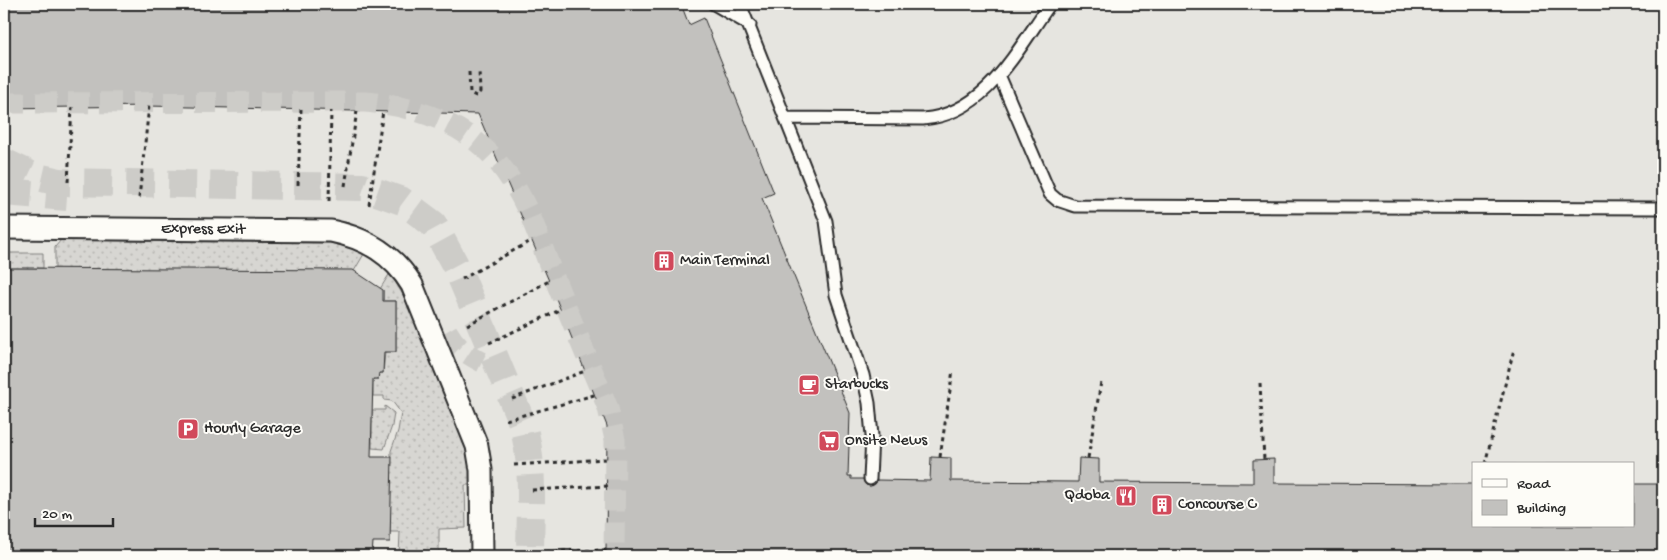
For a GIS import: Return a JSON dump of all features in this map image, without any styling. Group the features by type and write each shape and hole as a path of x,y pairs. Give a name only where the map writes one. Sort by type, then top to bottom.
{"street":[{"name":"Express Exit","path":"4,228 331,231 376,246 394,261 412,286 477,446 481,470 482,556"},
{"name":"Express Exit","path":"394,261 410,267 418,274 446,331"}],"lane":[{"path":"714,4 750,25"},
{"path":"740,4 750,25 826,221 838,303 865,380 872,419 870,480"},
{"path":"786,118 938,118 961,109 999,75 1050,4"},
{"path":"999,75 1050,194 1057,200 1075,206 1663,208"}],"path":[{"path":"469,72 470,93 476,96 480,92 479,72"},
{"path":"139,198 149,106"},
{"path":"68,182 72,107"},
{"path":"298,185 301,109"},
{"path":"329,201 331,111"},
{"path":"346,186 357,111"},
{"path":"369,205 383,111"},
{"path":"462,279 531,241"},
{"path":"467,325 549,281"},
{"path":"489,343 560,310"},
{"path":"1486,462 1514,349"},
{"path":"940,458 953,370"},
{"path":"512,399 585,371"},
{"path":"1088,458 1101,382"},
{"path":"1260,383 1264,460"},
{"path":"506,420 594,394"},
{"path":"514,465 607,459"},
{"path":"532,490 608,486"},
{"path":"530,552 606,550"}],"shaded area":[{"path":"4,4 1663,4 1663,556 4,556"},
{"path":"61,240 330,243 352,248 364,254 354,271 55,269 55,247"},
{"path":"4,253 43,253 43,268 4,268"},
{"path":"390,273 418,326 471,459 471,485 465,485 466,528 439,529 439,556 399,556 400,532 390,532 391,451 398,431 401,413 392,401 384,400 384,396 373,396 373,379 378,379 379,373 383,373 385,352 396,351 396,301 383,301 383,290 380,289"},
{"path":"385,406 394,413 392,426 384,449 372,448 372,410 385,410"}],"building":[{"name":"Main Terminal","path":"4,4 681,4 689,25 704,18 774,193 762,198 850,413 848,476 851,476 851,479 863,479 866,485 870,486 876,483 877,480 930,481 931,457 951,458 951,481 1078,482 1079,458 1099,459 1099,482 1253,483 1253,460 1274,459 1274,483 1472,484 1472,528 1634,528 1634,484 1663,484 1663,556 606,556 607,426 549,281 478,114 149,106 4,108"},
{"name":"Hourly Garage","path":"4,268 353,270 383,290 383,301 396,301 396,352 384,352 383,373 379,373 378,379 373,379 371,457 392,457 390,542 373,542 372,556 4,556"}],"tunnel":[{"path":"4,103 365,102 409,109 449,124 467,135 484,148 499,164 524,203 608,408 615,440 614,556"},
{"path":"4,162 33,176 59,182 362,187 402,201 433,224 458,270 523,425 527,441 530,474 530,556"},
{"path":"4,192 67,197"},
{"path":"447,331 462,350 482,362"}],"place":[{"name":"Main Terminal","path":"664,261"},
{"name":"Starbucks","path":"809,385"},
{"name":"Hourly Garage","path":"188,429"},
{"name":"Onsite News","path":"829,441"},
{"name":"Qdoba","path":"1126,496"},
{"name":"Concourse C","path":"1162,505"}]}
